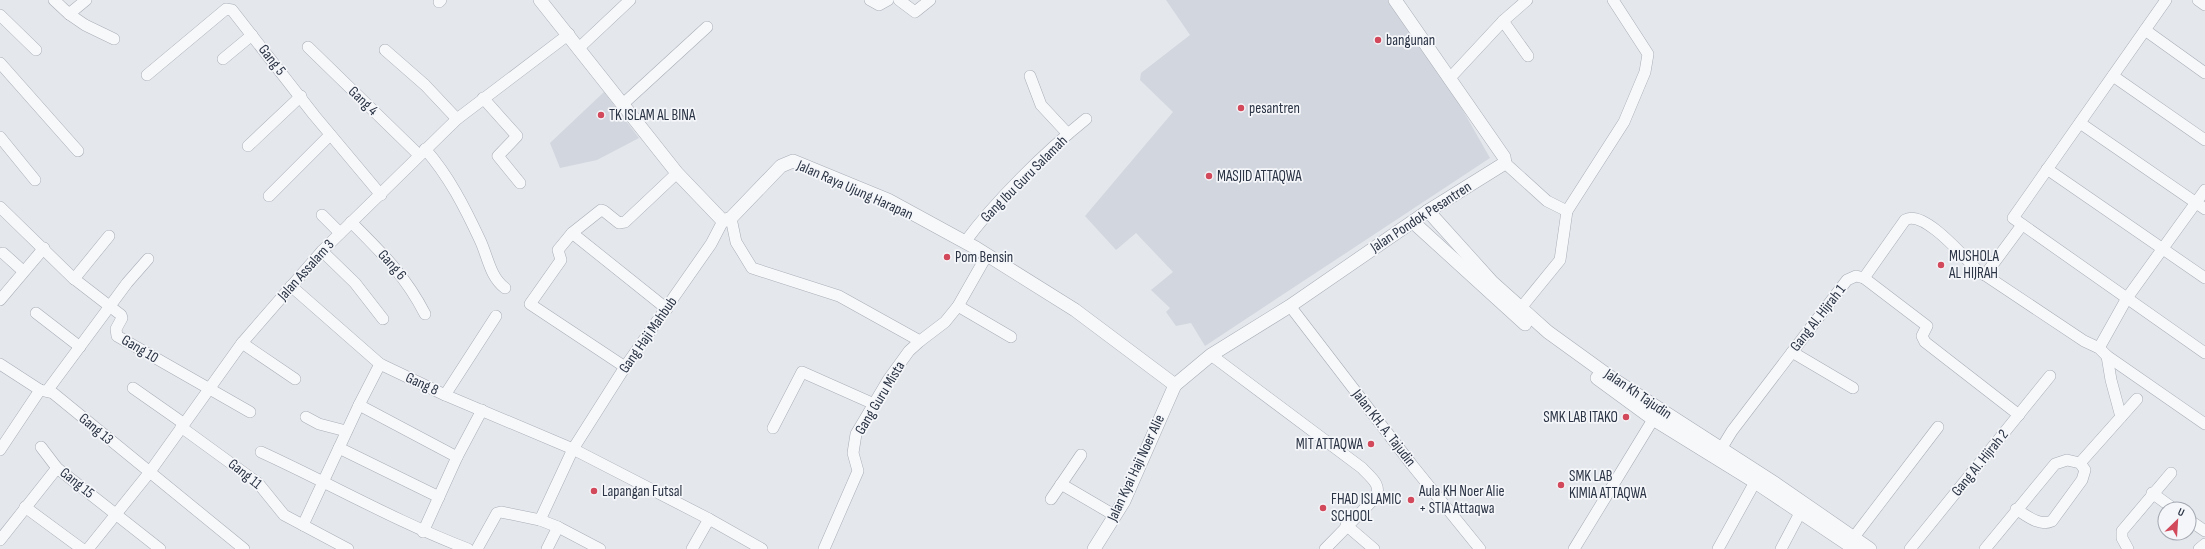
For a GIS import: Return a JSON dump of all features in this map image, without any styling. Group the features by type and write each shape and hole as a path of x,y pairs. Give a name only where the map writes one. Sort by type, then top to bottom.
{"street":[{"path":"54,0 69,14 85,25 114,39"},
{"path":"69,14 86,0"},
{"path":"540,0 580,47 635,122 677,173 727,219 736,242 752,268 838,296 920,341"},
{"path":"580,47 630,0"},
{"path":"870,0 879,5 888,0"},
{"path":"899,0 915,12 930,0"},
{"path":"1395,0 1504,158 1505,163 1547,201 1567,211"},
{"path":"1449,79 1503,21 1527,0"},
{"path":"1520,308 1560,260 1567,211 1624,122 1645,72 1648,54 1613,0"},
{"path":"2166,0 2013,217 2014,220 2205,353"},
{"path":"2198,0 2205,5"},
{"name":"Gang 5","path":"147,75 226,9 232,10 301,96 330,135 381,195"},
{"path":"0,15 36,50"},
{"path":"1503,21 1528,56"},
{"path":"623,104 707,27"},
{"path":"2145,30 2205,73"},
{"name":"Jalan Assalam 3","path":"88,549 117,515 149,473 242,343 322,251 381,195 457,118 569,34"},
{"path":"223,59 252,35"},
{"name":"Gang 4","path":"308,47 422,152 450,181 481,242 496,280 505,288"},
{"path":"385,50 425,86 457,118"},
{"path":"0,63 78,151"},
{"path":"1030,76 1041,105 1068,134"},
{"path":"2113,76 2205,140"},
{"path":"248,146 301,96"},
{"path":"483,98 517,136 498,156 520,183"},
{"name":"Gang Ibu Guru Salamah","path":"965,242 983,217 1068,134 1086,119"},
{"path":"2080,123 2200,206"},
{"path":"269,196 330,135"},
{"path":"0,137 35,180"},
{"name":"Jalan Raya Ujung Harapan","path":"727,219 781,166 793,161 888,200 965,242 1075,310 1175,385"},
{"name":"Jalan Pondok Pesantren","path":"1175,385 1211,355 1290,306 1428,211 1505,163"},
{"path":"2047,169 2205,278"},
{"path":"626,367 530,304 561,260 558,250 572,233 601,210 619,223 625,222 677,173"},
{"path":"2099,348 2127,298 2163,249 2200,206 2205,190"},
{"name":"Gang 10","path":"0,207 44,248 74,279 122,318 116,329 117,336 208,390"},
{"name":"Jalan Kh Tajudin","path":"1428,211 1492,282 1548,332 1656,414 1726,439 1854,539 1870,549"},
{"path":"322,215 340,233"},
{"path":"1864,278 1902,223 1908,218 1913,217 1934,228 1981,274 1985,275 2084,341 2099,348 2107,356 2205,424"},
{"name":"Gang Haji Mahbub","path":"540,520 573,449 626,367 712,244 727,219"},
{"name":"Gang 6","path":"351,222 403,277 412,290 424,314"},
{"name":"Jalan Kh Tajudin","path":"1414,222 1524,323 1800,513 1854,539"},
{"path":"1985,275 2022,225"},
{"path":"572,233 667,309"},
{"path":"74,279 109,236"},
{"path":"0,300 44,248"},
{"path":"322,251 355,283 383,319"},
{"path":"2,253 23,271"},
{"name":"Gang Guru Mista","path":"824,549 858,471 854,453 856,434 909,351 945,322 958,306 987,255"},
{"path":"1,445 80,347 127,283 148,259"},
{"name":"Gang Al. Hijrah 1","path":"1726,439 1848,280 1853,276 1864,278 1927,326 1922,336 1925,342 2019,415"},
{"name":"Gang 8","path":"291,286 380,364 445,395 573,449 709,519 762,549"},
{"path":"958,306 1011,337"},
{"name":"Jalan KH. A. Tajudin","path":"1290,306 1412,466 1480,549"},
{"path":"36,313 80,347"},
{"path":"445,395 496,316"},
{"path":"242,343 295,379"},
{"path":"1792,352 1853,388"},
{"path":"1211,355 1362,468 1378,486 1378,493 1346,525 1325,549"},
{"path":"2107,356 2110,380 2121,417"},
{"name":"Gang 13","path":"0,364 43,391 53,393 149,473 244,549"},
{"path":"303,525 346,431 380,364"},
{"path":"773,428 802,372 874,404"},
{"name":"Gang Al. Hijrah 2","path":"1910,549 2050,376"},
{"name":"Jalan Kyai Haji Noer Alie","path":"1094,549 1137,474 1175,385"},
{"name":"Gang 11","path":"134,388 258,482 284,515 342,548"},
{"path":"208,390 250,412"},
{"path":"2080,463 2137,399"},
{"path":"359,405 457,457"},
{"path":"423,532 457,457 482,410"},
{"path":"1574,549 1656,414"},
{"path":"306,417 319,424 346,431"},
{"path":"1854,539 1938,427"},
{"name":"Gang 15","path":"40,447 57,468 160,549"},
{"path":"339,448 439,498"},
{"path":"261,452 324,481 423,532 468,549"},
{"path":"1051,499 1081,455"},
{"path":"1985,549 2016,509 2055,464 2067,460 2080,463 2084,470 2084,476 2052,521 2043,523 2036,521 2016,509"},
{"path":"0,540 57,468"},
{"path":"2126,549 2122,531 2171,473"},
{"path":"1718,549 1755,482"},
{"path":"1061,484 1114,515"},
{"path":"2152,494 2162,501"},
{"path":"25,507 82,549"},
{"path":"478,549 497,513 501,512 540,520 558,527 598,549"},
{"path":"1781,549 1800,513"},
{"path":"692,549 709,519"},
{"path":"1346,525 1374,549"},
{"path":"547,549 558,527"},
{"path":"2200,549 2205,544"}],"shaded area":[{"path":"1166,0 1392,0 1436,63 1490,158 1205,346 1191,323 1176,326 1166,312 1170,308 1151,290 1173,272 1136,233 1116,250 1085,216 1173,112 1140,80 1141,73 1190,35"},
{"name":"TK ISLAM AL BINA","path":"604,92 639,138 597,160 560,168 550,143"}],"place":[{"name":"bangunan","path":"1378,40"},
{"name":"pesantren","path":"1241,108"},
{"name":"TK ISLAM AL BINA","path":"601,115"},
{"name":"MASJID ATTAQWA","path":"1209,176"},
{"name":"Pom Bensin","path":"947,257"},
{"name":"MUSHOLA AL HIJRAH","path":"1941,265"},
{"name":"SMK LAB ITAKO","path":"1626,417"},
{"name":"MIT ATTAQWA","path":"1371,444"},
{"name":"SMK LAB KIMIA ATTAQWA","path":"1561,485"},
{"name":"Lapangan Futsal","path":"594,491"},
{"name":"Aula KH Noer Alie + STIA Attaqwa","path":"1411,500"},
{"name":"FHAD ISLAMIC SCHOOL","path":"1323,508"}]}
